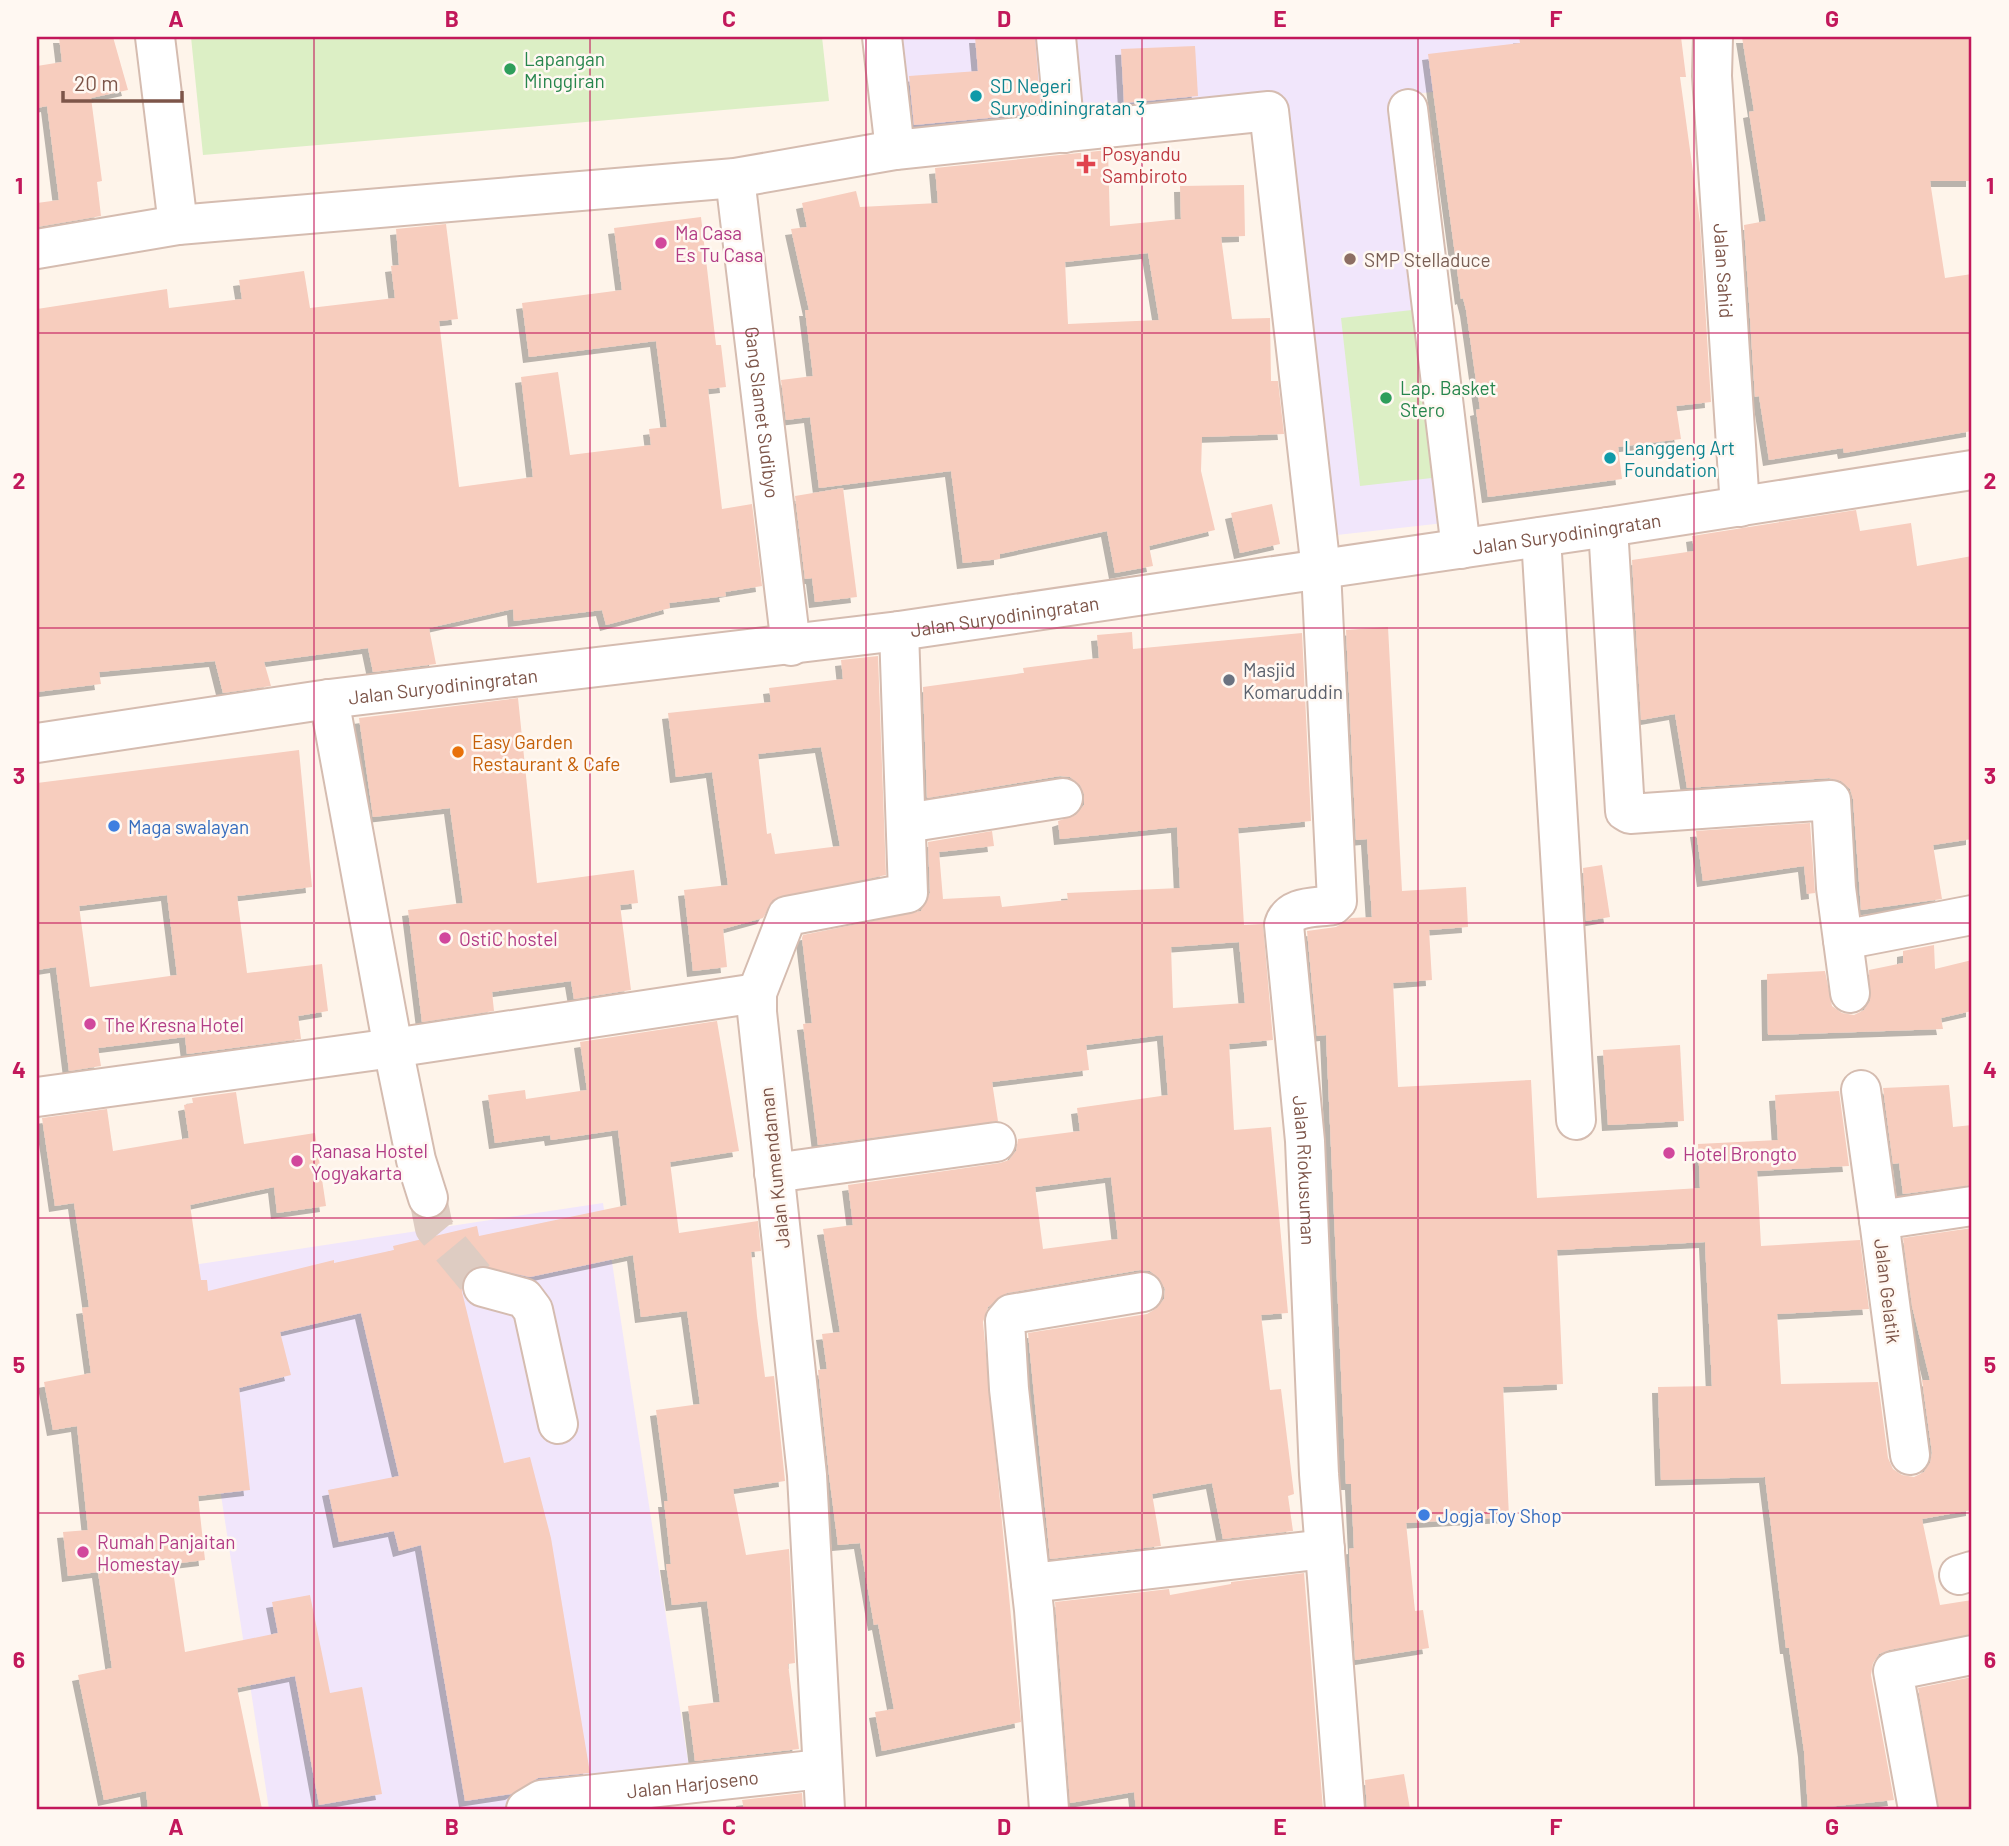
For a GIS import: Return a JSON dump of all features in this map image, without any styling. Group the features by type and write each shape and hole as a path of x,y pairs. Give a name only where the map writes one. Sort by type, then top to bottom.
{"street":[{"path":"155,37 178,225"},
{"path":"882,37 895,150"},
{"path":"1056,37 1065,133"},
{"name":"Jalan Sahid","path":"1713,37 1712,76 1740,507"},
{"path":"1408,108 1461,549"},
{"path":"37,249 178,225 735,178 895,150 1269,111 1321,570"},
{"name":"Gang Slamet Sudibyo","path":"735,178 791,646"},
{"name":"Jalan Suryodiningratan","path":"37,743 328,699 791,646 899,631 1608,527 1972,470"},
{"path":"1608,527 1625,811 1630,814 1831,800 1850,993"},
{"path":"1541,537 1576,1120"},
{"name":"Jalan Riokusuman","path":"1321,570 1337,901 1333,905 1294,910 1286,916 1284,925 1305,1141 1325,1549 1345,1809"},
{"name":"Jalan Kumendaman","path":"825,1809 807,1475 757,993 787,916 908,893 899,631"},
{"path":"328,699 393,1048 416,1160 428,1198"},
{"path":"906,823 1063,798"},
{"path":"1843,940 1972,915"},
{"path":"37,1097 393,1048 757,993"},
{"path":"1861,1090 1879,1220"},
{"path":"774,1173 996,1142"},
{"name":"Jalan Gelatik","path":"1910,1455 1879,1220 1972,1206"},
{"path":"483,1287 524,1298 533,1310 558,1424"},
{"path":"1049,1809 1031,1583 1009,1389 1005,1321 1011,1314 1143,1292"},
{"path":"1031,1583 1325,1549"},
{"path":"1917,1809 1893,1671 1972,1655"},
{"name":"Jalan Harjoseno","path":"526,1809 541,1800 821,1769"}],"shaded area":[{"name":"SMP Stelladuce","path":"886,37 1602,37 1606,72 1397,96 1444,523 1328,536 1269,111 899,147"},
{"path":"603,1203 693,1794 592,1809 269,1809 186,1266"}],"green space":[{"name":"Lapangan Minggiran","path":"191,37 822,37 829,101 203,155"},
{"name":"Lap. Basket Stero","path":"1412,310 1432,478 1360,486 1341,318"}],"building":[{"path":"59,37 113,37 128,90 91,98 102,181 97,182 101,216 37,227 37,203 59,200 47,106 37,108 37,66 62,62"},
{"name":"SD Negeri Suryodiningratan 3","path":"975,37 1035,37 1041,113 914,125 909,76 978,71"},
{"path":"1519,37 1681,37 1686,77 1680,77 1700,223 1711,402 1676,406 1681,439 1618,447 1622,479 1488,497 1476,410 1480,409 1466,310 1463,298 1461,299 1428,54 1520,43"},
{"path":"1742,37 1972,37 1972,181 1930,181 1945,278 1972,274 1972,431 1844,453 1843,448 1769,460 1759,396 1755,397 1744,225 1766,221 1749,112 1754,111"},
{"path":"1195,46 1198,96 1124,103 1121,49"},
{"path":"1108,150 1110,226 1181,219 1180,186 1244,185 1245,236 1221,237 1232,319 1270,318 1271,381 1278,381 1284,434 1202,437 1201,471 1215,530 1149,546 1153,566 1115,573 1107,531 1000,554 1000,559 963,563 951,471 819,488 810,417 786,420 781,380 813,376 805,310 809,310 791,229 807,227 802,203 856,191 860,207 938,203 935,168","holes":["1148,253 1159,320 1068,324 1065,262"]},
{"path":"701,217 716,345 721,345 726,387 708,389 722,509 752,504 762,586 725,592 726,596 669,603 670,608 606,625 602,610 514,621 513,609 429,628 436,664 373,672 368,648 264,662 271,686 223,693 215,661 99,672 101,684 37,692 37,309 167,289 169,308 242,299 239,280 304,271 310,308 395,298 391,266 399,265 396,229 446,224 458,319 439,321 459,487 533,477 521,377 558,372 570,455 651,445 649,429 667,427 656,341 529,357 522,303 622,290 614,228"},
{"path":"843,488 857,597 815,602 812,578 805,579 795,496"},
{"path":"1272,504 1280,544 1240,553 1231,513"},
{"path":"1856,510 1860,531 1911,523 1917,566 1972,556 1972,839 1933,845 1942,899 1861,910 1853,799 1850,789 1841,781 1829,778 1687,788 1675,714 1641,720 1632,560 1694,551 1692,536"},
{"path":"1388,627 1402,891 1466,887 1468,927 1429,930 1432,980 1393,983 1398,1087 1531,1080 1537,1198 1700,1188 1698,1144 1778,1140 1775,1095 1839,1091 1849,1166 1757,1171 1761,1246 1860,1240 1869,1309 1777,1314 1781,1384 1878,1382 1888,1458 1893,1469 1902,1475 1914,1477 1924,1472 1932,1453 1922,1380 1930,1380 1912,1306 1903,1238 1972,1228 1972,1510 1922,1519 1940,1605 1972,1600 1972,1634 1889,1650 1879,1654 1873,1663 1871,1675 1894,1800 1808,1809 1804,1751 1789,1648 1786,1648 1765,1477 1661,1480 1658,1387 1712,1386 1705,1242 1557,1250 1563,1384 1503,1387 1509,1517 1406,1523 1415,1611 1423,1610 1429,1648 1355,1660 1349,1549 1354,1548 1351,1484 1346,1484 1326,1035 1317,1036 1307,931 1336,927 1351,918 1372,917 1367,839 1356,840 1346,630"},
{"path":"1132,632 1133,649 1302,633 1311,821 1238,828 1244,925 1263,924 1273,1040 1229,1044 1234,1130 1271,1127 1288,1313 1261,1315 1270,1390 1281,1389 1294,1494 1288,1496 1293,1531 1223,1539 1212,1483 1152,1494 1161,1546 1050,1559 1028,1333 1147,1314 1157,1308 1164,1299 1165,1289 1159,1278 1150,1271 1140,1270 1007,1293 988,1307 983,1322 1021,1722 882,1751 875,1712 894,1709 878,1624 874,1625 860,1543 838,1545 829,1475 818,1370 827,1369 822,1334 840,1332 823,1229 853,1225 848,1185 1000,1163 1009,1160 1016,1151 1018,1139 1080,1131 1077,1108 1168,1095 1163,1035 1086,1045 1089,1070 992,1082 998,1121 818,1145 803,1024 812,1023 802,938 803,935 921,911 930,893 928,842 992,831 994,846 939,852 943,899 1000,896 1002,907 1068,900 1067,893 1180,888 1177,827 1060,839 1058,821 1076,815 1084,805 1084,794 1080,785 1070,777 1060,776 927,798 923,687 1024,673 1023,668 1099,658 1097,635","holes":["1239,942 1245,1003 1173,1008 1171,947","1111,1177 1118,1239 1043,1249 1035,1187"]},
{"path":"878,656 886,875 774,899 763,918 723,929 727,967 693,971 684,890 728,885 712,772 676,777 668,713 771,702 769,688 843,679 841,660","holes":["821,747 840,846 775,854 771,833 767,834 758,754"]},
{"path":"518,698 537,883 634,870 638,903 620,905 631,990 574,999 571,981 492,992 494,1011 422,1022 408,910 463,903 450,808 373,817 359,718"},
{"path":"299,750 312,887 237,896 247,973 322,964 328,1011 298,1016 301,1039 187,1054 185,1037 98,1048 101,1066 69,1071 56,967 37,970 37,783","holes":["167,895 177,975 90,987 79,906"]},
{"path":"1810,823 1815,893 1807,894 1804,866 1703,881 1696,831"},
{"path":"1602,865 1610,917 1586,921 1583,868"},
{"path":"1934,945 1935,969 1972,960 1972,1011 1941,1018 1943,1029 1768,1035 1767,974 1825,971 1832,1006 1842,1013 1854,1015 1864,1010 1870,1001 1869,970 1903,963 1903,951"},
{"path":"717,1021 739,1151 670,1162 679,1233 758,1221 761,1251 751,1252 757,1316 765,1377 774,1376 785,1481 733,1489 746,1555 789,1549 795,1663 788,1664 799,1749 695,1761 688,1706 720,1702 707,1601 672,1605 666,1564 671,1564 664,1501 668,1501 656,1410 700,1404 687,1311 641,1317 633,1255 530,1277 478,1266 467,1272 462,1281 462,1292 504,1463 530,1457 551,1538 590,1773 538,1778 511,1794 465,1801 421,1545 399,1551 394,1531 339,1542 328,1490 399,1476 361,1313 280,1332 291,1375 239,1388 250,1490 198,1496 205,1560 172,1564 185,1652 278,1633 272,1602 310,1595 330,1693 362,1687 382,1794 319,1805 295,1676 237,1688 262,1809 148,1809 146,1791 104,1800 78,1675 112,1668 98,1572 68,1576 63,1532 88,1530 77,1426 53,1430 44,1382 91,1373 82,1308 89,1307 74,1203 55,1206 42,1118 107,1109 113,1151 189,1138 184,1105 193,1103 192,1098 236,1092 244,1144 315,1133 326,1206 277,1213 274,1187 190,1205 201,1280 207,1280 208,1291 334,1260 334,1263 394,1250 393,1246 477,1226 479,1236 627,1205 618,1130 551,1140 550,1135 495,1143 488,1095 525,1090 526,1099 587,1090 580,1042"},
{"path":"1680,1045 1684,1121 1608,1125 1603,1050"},
{"path":"1949,1085 1953,1127 1972,1125 1972,1185 1903,1194 1899,1163 1893,1164 1883,1088"},
{"path":"1304,1573 1323,1809 1136,1809 1134,1792 1070,1803 1055,1602 1169,1589 1170,1595 1231,1582"},
{"path":"1972,1677 1972,1809 1939,1809 1918,1688"},
{"path":"1404,1774 1410,1809 1367,1809 1365,1780"},
{"path":"802,1793 803,1809 744,1809 742,1800"}],"tunnel":[{"path":"428,1198 434,1228 483,1287"}],"place":[{"name":"Lapangan Minggiran","path":"510,69"},
{"name":"SD Negeri Suryodiningratan 3","path":"976,96"},
{"name":"Posyandu Sambiroto","path":"1086,164"},
{"name":"Ma Casa Es Tu Casa","path":"661,243"},
{"name":"SMP Stelladuce","path":"1350,259"},
{"name":"Lap. Basket Stero","path":"1386,398"},
{"name":"Langgeng Art Foundation","path":"1610,458"},
{"name":"Masjid Komaruddin","path":"1229,680"},
{"name":"Easy Garden Restaurant & Cafe","path":"458,752"},
{"name":"Maga swalayan","path":"114,826"},
{"name":"OstiC hostel","path":"445,938"},
{"name":"The Kresna Hotel","path":"90,1024"},
{"name":"Hotel Brongto","path":"1669,1153"},
{"name":"Ranasa Hostel Yogyakarta","path":"297,1161"},
{"name":"Jogja Toy Shop","path":"1424,1515"},
{"name":"Rumah Panjaitan Homestay","path":"83,1552"}]}
